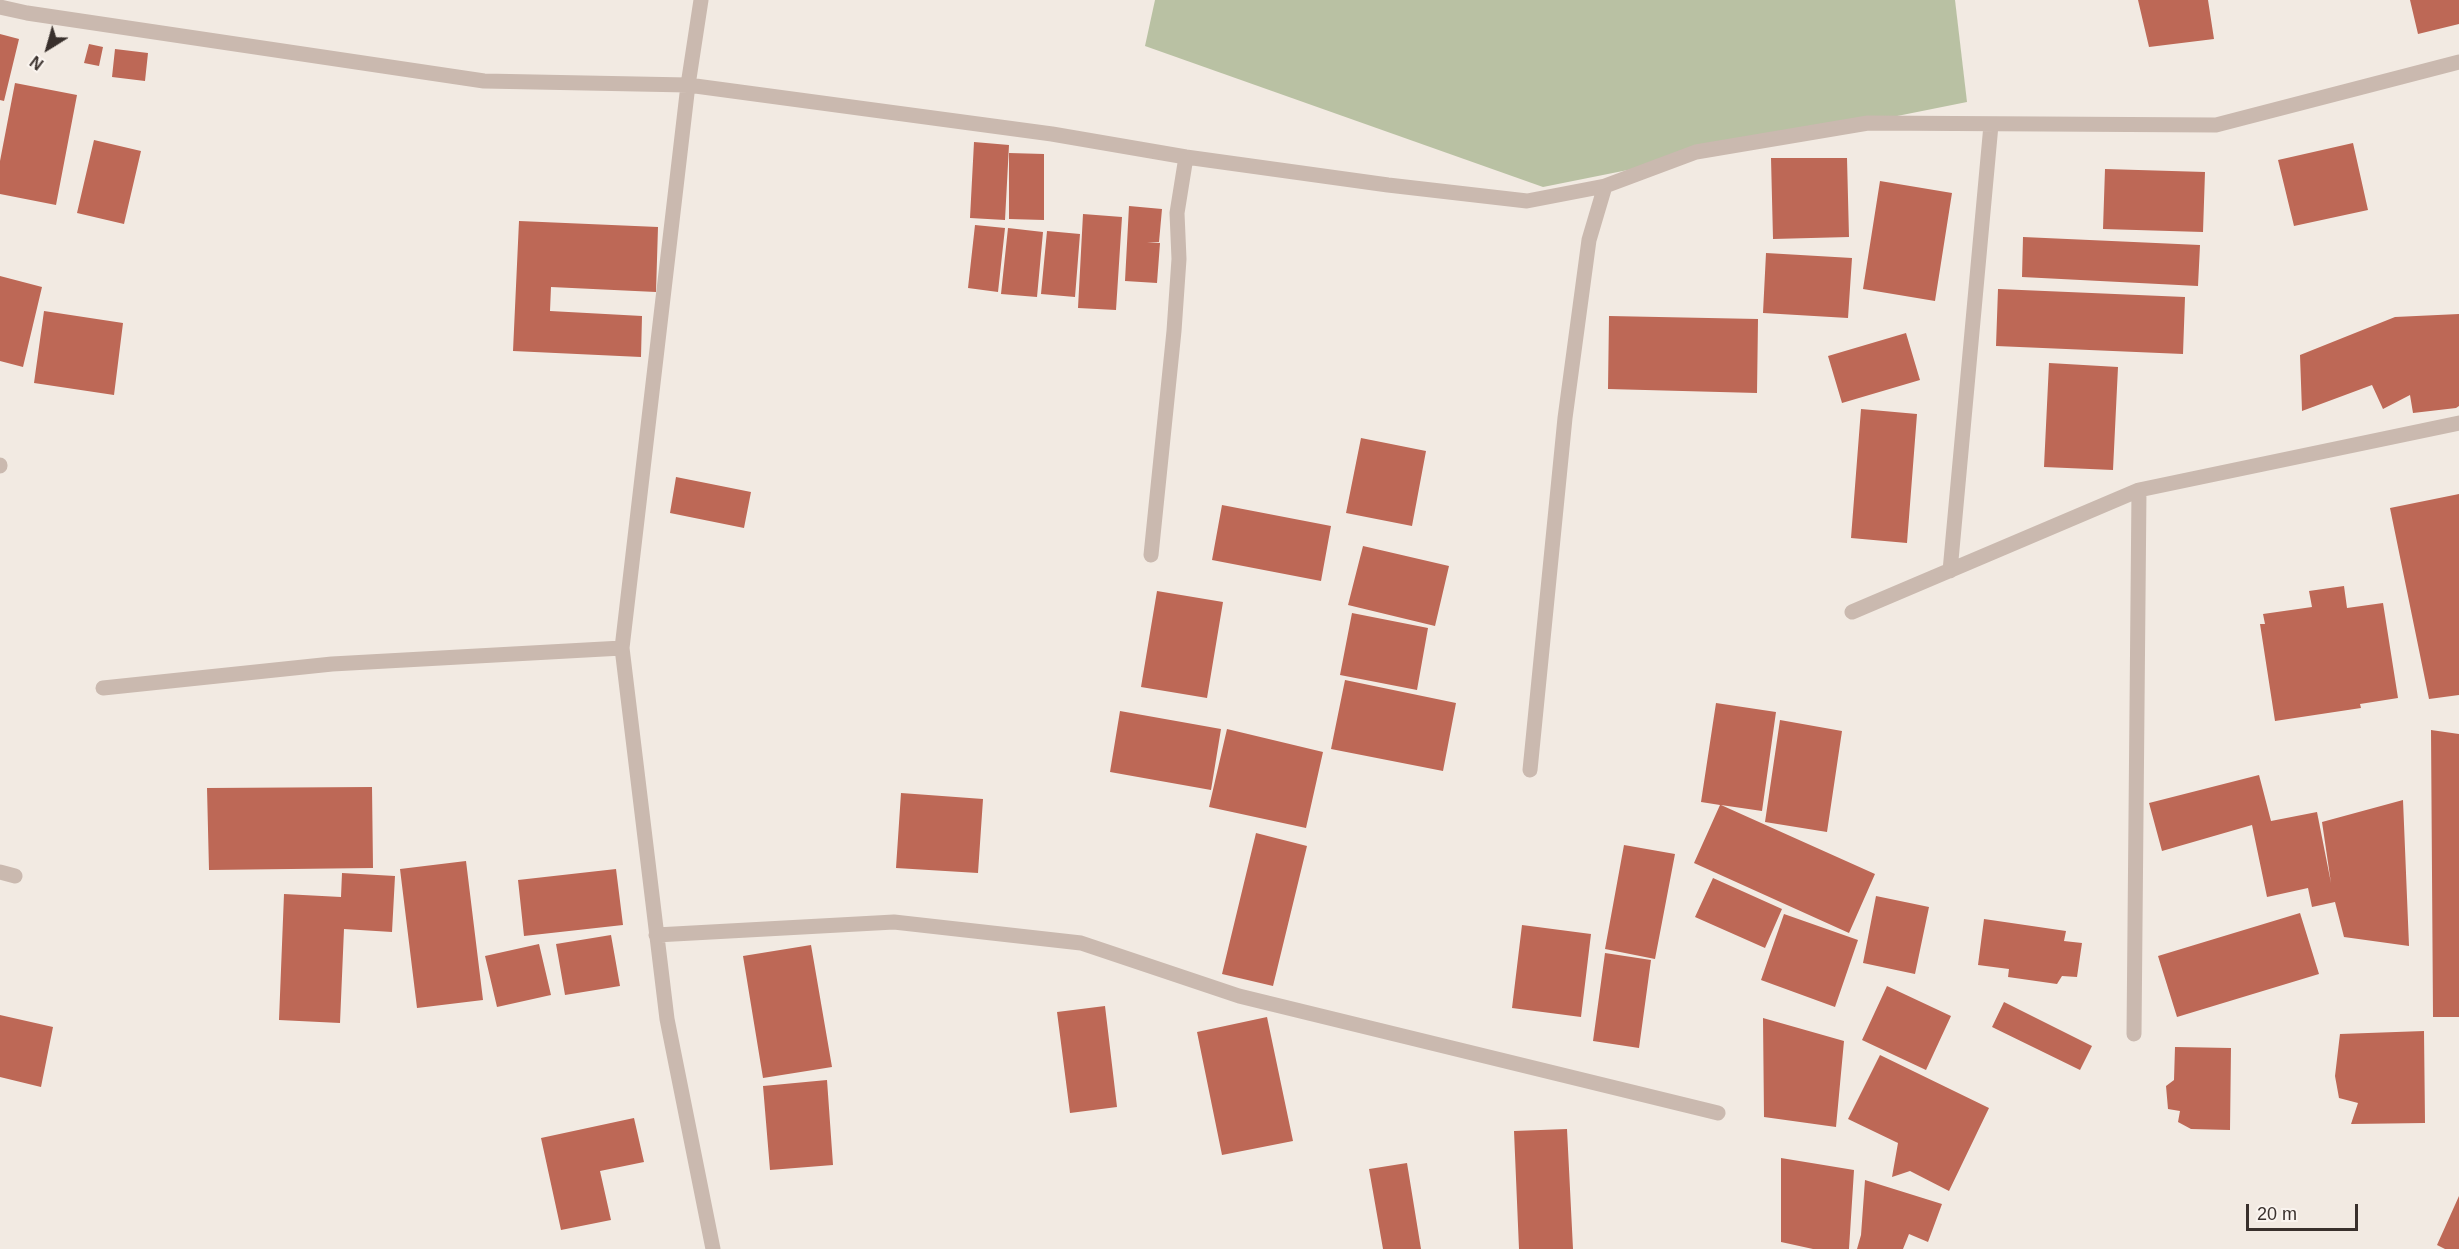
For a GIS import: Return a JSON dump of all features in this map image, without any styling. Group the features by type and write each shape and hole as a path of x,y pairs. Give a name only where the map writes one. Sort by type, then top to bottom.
{"street":[{"path":"701,0 688,85 622,648 667,1019 713,1249"},
{"path":"0,7 27,13 484,81 688,85 1052,134 1186,157 1388,185 1527,201 1605,186 1696,152 1868,123 2216,125 2459,63"},
{"path":"1950,572 1991,125"},
{"path":"1151,555 1179,259 1177,213 1186,157"},
{"path":"1530,770 1567,406 1589,240 1605,186"},
{"path":"1852,612 2139,490 2459,423"},
{"path":"2134,1034 2139,490"},
{"path":"103,688 332,664 622,648"},
{"path":"0,872 15,876"},
{"path":"656,935 894,922 1081,943 1239,996 1718,1113"}],"green space":[{"path":"1155,0 1955,0 1967,102 1543,187 1145,46"}],"building":[{"path":"2138,0 2208,0 2214,39 2149,47"},
{"path":"2410,0 2459,0 2459,24 2418,34"},
{"path":"0,34 19,39 4,101 0,100"},
{"path":"89,44 103,47 99,66 84,63"},
{"path":"115,49 148,53 145,81 112,77"},
{"path":"15,83 77,95 56,205 0,194 0,161"},
{"path":"94,140 141,151 124,224 77,213"},
{"path":"974,142 1009,145 1005,220 970,218"},
{"path":"2353,143 2368,210 2294,226 2278,160"},
{"path":"1009,153 1044,154 1044,220 1009,219"},
{"path":"1771,158 1847,158 1849,237 1773,239"},
{"path":"2105,169 2205,172 2203,232 2103,229"},
{"path":"1880,181 1952,193 1935,301 1863,289"},
{"path":"1129,206 1162,209 1159,242 1147,242 1160,243 1157,283 1125,281"},
{"path":"1083,214 1122,217 1116,310 1078,308"},
{"path":"519,221 658,227 656,292 551,287 550,311 642,316 641,357 513,351"},
{"path":"975,225 1005,228 998,292 968,288"},
{"path":"1008,228 1043,232 1037,297 1001,294"},
{"path":"1047,231 1080,234 1075,297 1041,294"},
{"path":"2023,237 2200,245 2198,286 2022,277"},
{"path":"1766,253 1852,258 1848,318 1763,313"},
{"path":"0,276 42,287 23,367 0,361"},
{"path":"1998,289 2185,297 2183,354 1996,346"},
{"path":"44,311 123,323 114,395 34,383"},
{"path":"2459,314 2459,406 2456,408 2413,413 2410,395 2383,409 2372,385 2302,411 2300,355 2395,317"},
{"path":"1609,316 1758,319 1757,393 1608,389"},
{"path":"1906,333 1920,380 1842,403 1828,356"},
{"path":"2049,363 2118,367 2113,470 2044,467"},
{"path":"1861,409 1917,414 1907,543 1851,538"},
{"path":"1361,438 1426,451 1412,526 1346,513"},
{"path":"676,477 751,492 744,528 670,513"},
{"path":"2459,494 2459,695 2429,699 2390,508"},
{"path":"1222,505 1331,526 1321,581 1212,560"},
{"path":"1363,546 1449,566 1435,626 1348,605"},
{"path":"2344,586 2347,608 2383,603 2398,698 2360,704 2361,708 2275,721 2260,624 2265,624 2263,614 2312,607 2309,591"},
{"path":"1157,591 1223,602 1207,698 1141,687"},
{"path":"1352,613 1428,628 1417,690 1340,675"},
{"path":"1345,680 1456,703 1443,771 1331,749"},
{"path":"1716,703 1776,712 1762,811 1721,805 1875,874 1849,933 1694,863 1720,805 1701,802"},
{"path":"1120,711 1221,729 1211,790 1110,772"},
{"path":"1780,720 1842,731 1827,832 1765,822"},
{"path":"1227,729 1323,752 1306,828 1209,807"},
{"path":"2431,730 2459,734 2459,1017 2433,1017"},
{"path":"2259,775 2271,821 2317,812 2331,883 2322,822 2403,800 2409,946 2344,937 2335,902 2312,907 2308,888 2267,897 2252,825 2162,851 2149,803"},
{"path":"372,787 373,868 209,870 207,788"},
{"path":"901,793 983,799 978,873 896,868"},
{"path":"1256,833 1307,846 1273,986 1222,974"},
{"path":"1624,845 1675,854 1655,959 1605,949"},
{"path":"466,861 483,1000 417,1008 400,869"},
{"path":"616,869 623,925 524,936 518,880"},
{"path":"342,873 395,876 392,932 344,929 340,1023 279,1020 284,894 341,897"},
{"path":"1713,878 1782,909 1765,948 1695,917"},
{"path":"1876,896 1929,907 1915,974 1863,963"},
{"path":"2300,913 2319,974 2177,1017 2158,956"},
{"path":"1784,914 1858,940 1835,1007 1761,980"},
{"path":"1984,919 2066,931 2064,941 2082,943 2077,977 2062,976 2057,984 2008,977 2009,969 1978,965"},
{"path":"1522,925 1591,934 1581,1017 1512,1008"},
{"path":"611,935 620,986 565,995 556,944"},
{"path":"539,944 551,995 497,1007 485,956"},
{"path":"811,945 832,1067 763,1078 743,956"},
{"path":"1605,953 1651,960 1639,1048 1593,1041"},
{"path":"1887,986 1951,1016 1926,1070 1862,1040"},
{"path":"2004,1002 2092,1046 2080,1070 1992,1027"},
{"path":"1105,1006 1117,1107 1070,1113 1057,1012"},
{"path":"0,1015 53,1027 41,1087 0,1077"},
{"path":"1267,1017 1293,1141 1222,1155 1197,1032"},
{"path":"1763,1018 1844,1041 1836,1127 1764,1117"},
{"path":"2424,1031 2425,1123 2351,1124 2358,1103 2339,1098 2335,1076 2340,1034"},
{"path":"2175,1047 2231,1048 2230,1130 2191,1129 2178,1122 2180,1111 2168,1109 2166,1086 2174,1080"},
{"path":"1880,1055 1989,1108 1949,1191 1910,1171 1892,1177 1898,1143 1848,1119"},
{"path":"827,1080 833,1165 770,1170 763,1086"},
{"path":"634,1118 644,1162 600,1171 611,1220 561,1230 541,1138"},
{"path":"1567,1129 1573,1249 1519,1249 1514,1131"},
{"path":"1781,1158 1854,1170 1849,1249 1813,1249 1781,1242"},
{"path":"1407,1163 1421,1249 1383,1249 1369,1169"},
{"path":"1865,1180 1942,1204 1928,1242 1909,1234 1903,1249 1857,1249 1861,1235"},
{"path":"2459,1196 2459,1249 2445,1249 2437,1245"}]}
